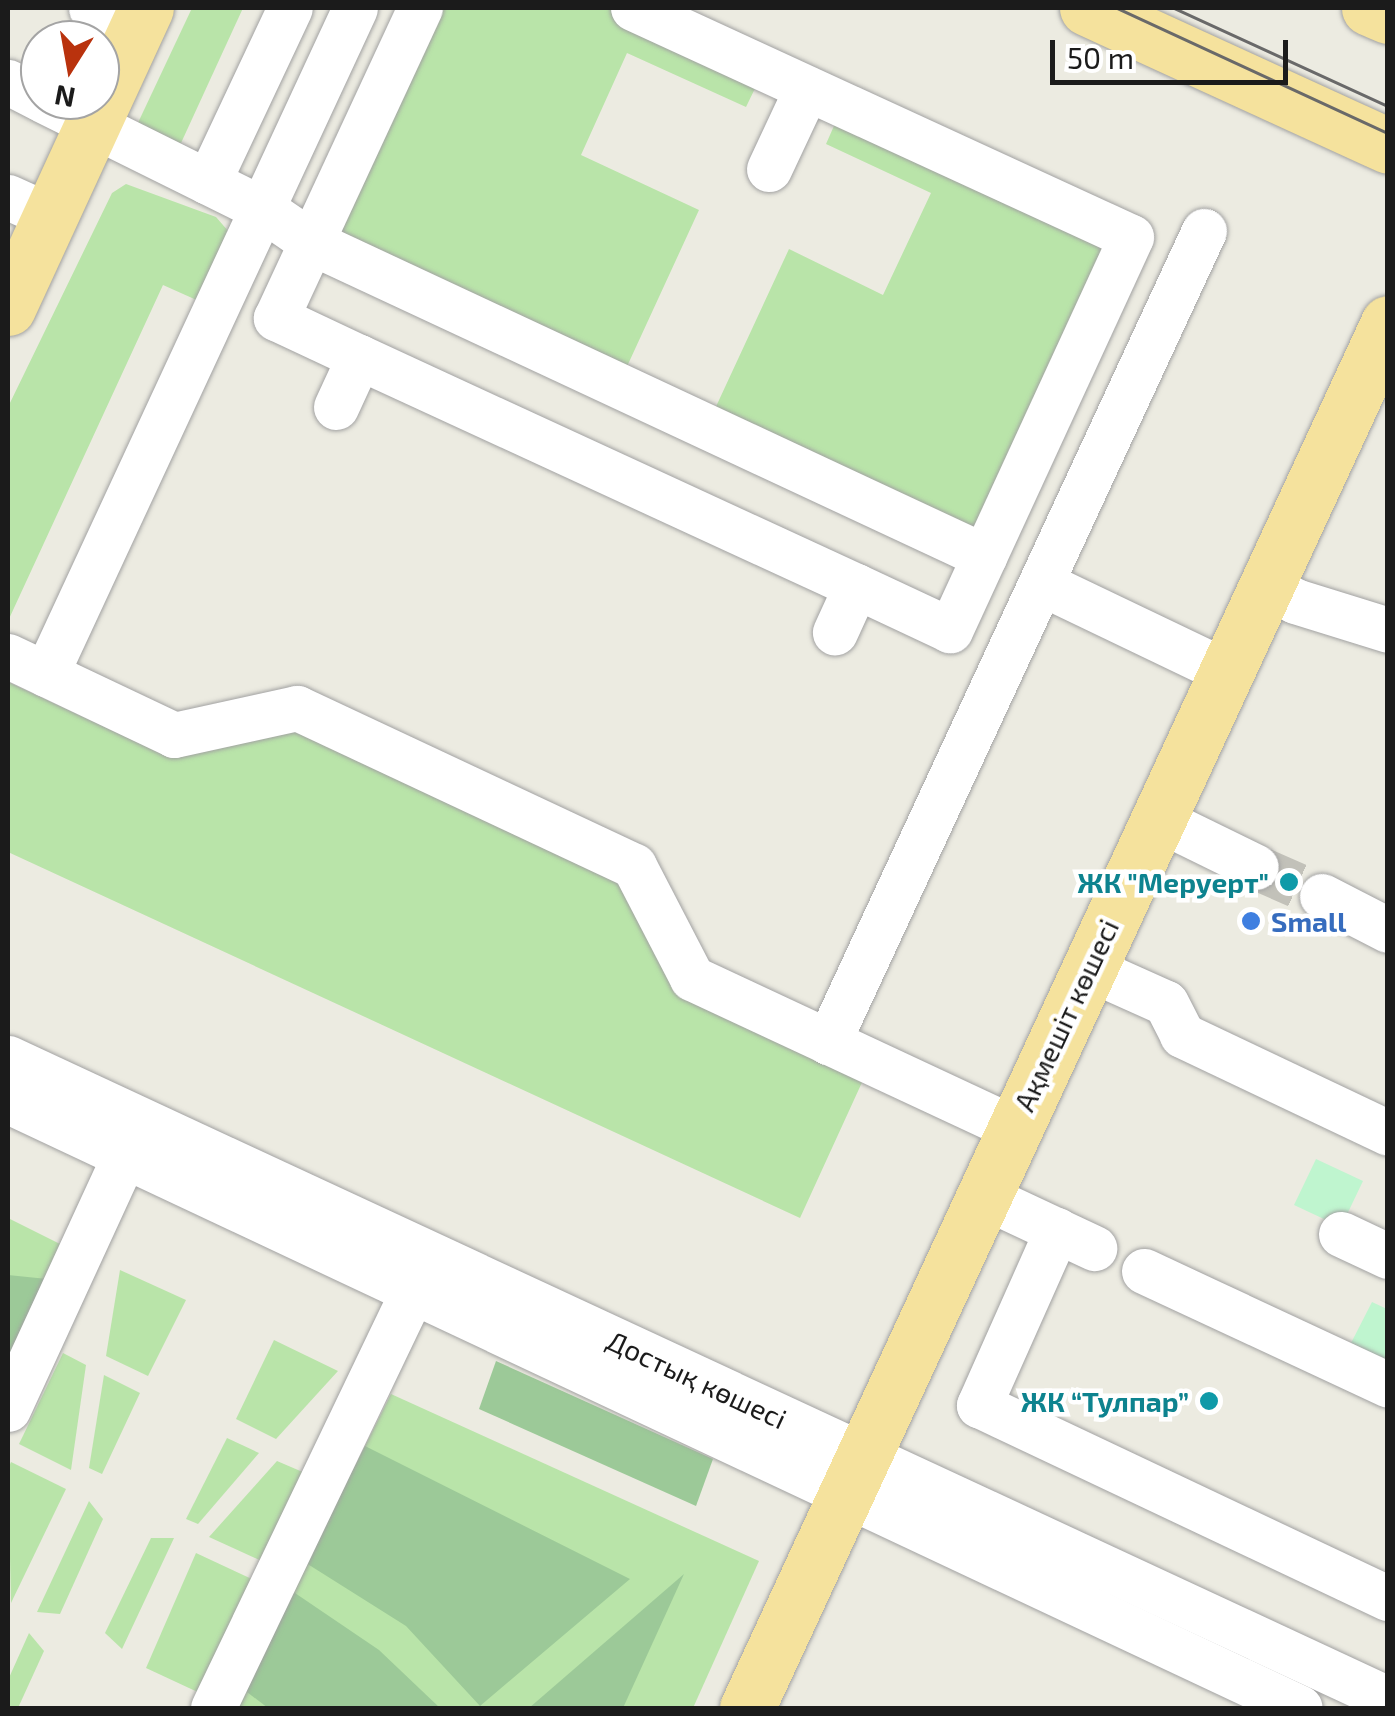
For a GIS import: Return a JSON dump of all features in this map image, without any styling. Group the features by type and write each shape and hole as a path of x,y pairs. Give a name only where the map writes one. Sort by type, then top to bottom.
{"main road":[{"path":"1087,8 1388,146"},
{"path":"8,308 29,207 92,124 125,14"},
{"name":"Ақмешіт көшесі","path":"747,1708 1388,323"}],"street":[{"path":"208,182 290,8"},
{"path":"355,8 263,210 27,666 174,735 297,708 634,866 692,978 1014,1128"},
{"path":"420,8 276,318 950,630 1132,237 633,8"},
{"path":"769,169 808,88"},
{"path":"84,120 263,210 311,242 984,556"},
{"path":"828,1042 1204,231"},
{"path":"336,407 360,357"},
{"path":"1041,583 1224,671"},
{"path":"835,632 856,586"},
{"path":"1264,586 1295,601 1388,630"},
{"path":"1156,818 1256,867"},
{"path":"1322,896 1384,918"},
{"path":"1088,968 1166,1003 1182,1036 1388,1133"},
{"name":"Достық көшесі","path":"8,1058 855,1474 1300,1708"},
{"name":"Достық көшесі","path":"8,1101 414,1288 1388,1699"},
{"path":"8,1409 125,1154"},
{"path":"983,1196 1076,1239 979,1405 1388,1598"},
{"path":"1341,1234 1388,1256"},
{"path":"1144,1271 1388,1385"},
{"path":"214,1708 414,1288"}],"green space":[{"path":"192,8 243,8 170,167 128,144"},
{"path":"436,8 617,8 762,74 746,107 627,53 581,155 699,210 624,373 330,237"},
{"path":"841,110 1121,239 983,537 713,413 789,249 883,295 931,193 826,144"},
{"path":"126,184 216,217 229,232 201,302 163,285 8,621 8,407 112,193"},
{"path":"8,682 169,757 294,729 621,880 685,995 864,1078 800,1218 8,852"},
{"path":"1316,1159 1363,1181 1341,1227 1294,1205"},
{"path":"8,1218 62,1245 8,1366"},
{"path":"120,1270 186,1300 148,1376 106,1356"},
{"path":"8,1275 47,1279 8,1366"},
{"path":"1372,1302 1387,1309 1387,1364 1350,1345"},
{"path":"274,1340 338,1371 276,1439 236,1419"},
{"path":"63,1353 86,1365 71,1470 19,1444"},
{"path":"496,1361 713,1459 696,1506 479,1409"},
{"path":"104,1375 140,1393 102,1474 89,1468"},
{"path":"391,1394 759,1561 693,1708 234,1708"},
{"path":"227,1438 259,1453 198,1524 186,1519"},
{"path":"365,1446 630,1579 480,1706 406,1626 306,1563"},
{"path":"277,1461 305,1473 266,1563 209,1537"},
{"path":"11,1462 66,1489 11,1603 8,1469"},
{"path":"89,1501 103,1519 60,1614 37,1612"},
{"path":"151,1538 174,1538 122,1649 105,1633"},
{"path":"196,1553 256,1581 204,1695 146,1668"},
{"path":"684,1574 623,1708 529,1708"},
{"path":"292,1591 379,1650 440,1708 268,1708 243,1689"},
{"path":"29,1633 44,1651 18,1708 8,1708 8,1680"}],"tunnel":[{"path":"1256,867 1322,896"}],"tram line":[{"path":"1117,8 1388,133"},
{"path":"1174,8 1388,106"}],"place":[{"name":"ЖК \"Меруерт\"","path":"1289,882"},
{"name":"Small","path":"1251,921"},
{"name":"ЖК “Тулпар”","path":"1209,1401"}]}
